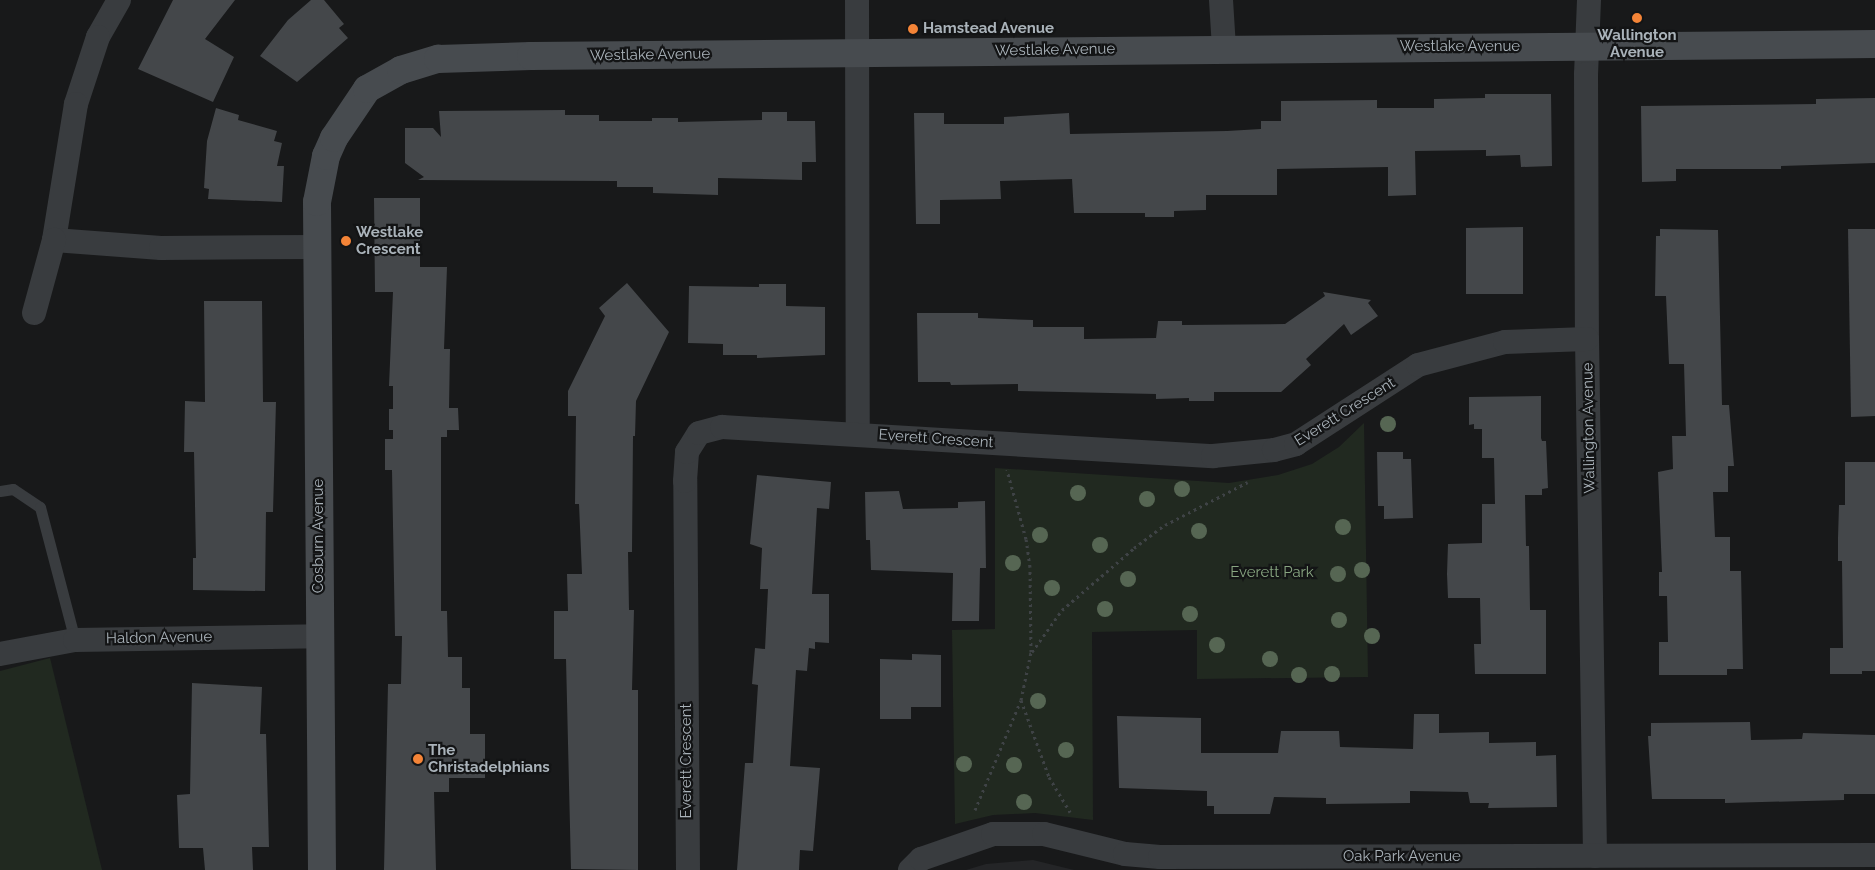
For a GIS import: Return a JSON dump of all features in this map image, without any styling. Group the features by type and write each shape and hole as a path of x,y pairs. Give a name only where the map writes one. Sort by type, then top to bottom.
{"street":[{"path":"34,313 54,240 76,104 98,37 119,0"},
{"path":"857,0 858,434"},
{"path":"1221,0 1224,48"},
{"name":"Wallington Avenue","path":"1588,0 1587,339 1595,856"},
{"name":"Westlake Avenue","path":"317,202 326,156 367,89 401,70 438,58 1224,48 1875,44"},
{"name":"Cosburn Avenue","path":"317,202 322,870"},
{"path":"54,240 162,248 317,247"},
{"name":"Everett Crescent","path":"688,870 685,481 687,452 699,433 722,427 1213,456 1274,450 1296,444 1418,366 1505,342 1587,339"},
{"name":"Haldon Avenue","path":"0,654 75,640 320,636"},
{"name":"Oak Park Avenue","path":"910,870 921,859 994,834 1044,834 1125,854 1160,857 1875,855"}],"lane":[{"path":"0,492 13,489 40,507 75,640"}],"path":[{"path":"966,843 993,763 1021,700 1031,652 1030,567 1026,539 1006,464"},
{"path":"1031,652 1062,610 1134,548 1166,525 1256,476"},
{"path":"1021,700 1048,777 1072,815"}],"shaded area":[{"path":"1033,860 1074,870 966,870 986,864"}],"green space":[{"name":"Everett Park","path":"1364,423 1368,677 1197,679 1197,630 1092,632 1093,820 1035,813 993,815 955,824 952,630 995,629 995,468 1229,483 1278,475 1312,464 1339,447"},
{"path":"50,658 102,870 0,870 0,671"}],"building":[{"path":"173,0 235,0 205,39 234,57 213,102 138,69"},
{"path":"311,0 324,0 344,24 339,28 348,38 297,82 260,56 288,20"},
{"path":"1485,94 1551,94 1552,166 1521,167 1520,155 1486,156 1486,150 1415,151 1416,195 1388,196 1388,167 1277,169 1277,195 1206,195 1206,210 1174,211 1174,217 1145,217 1145,213 1074,213 1072,179 1000,181 1001,199 940,200 940,224 916,224 914,113 944,113 944,124 1004,124 1004,117 1069,113 1070,134 1227,131 1261,129 1261,121 1281,121 1281,101 1377,100 1377,108 1434,108 1434,99 1485,98"},
{"path":"1875,98 1875,163 1781,166 1781,169 1676,169 1676,181 1642,182 1641,106 1816,104 1816,99"},
{"path":"216,108 239,115 238,120 277,131 274,141 282,143 277,166 284,166 282,202 208,199 209,189 204,188 207,141"},
{"path":"565,110 565,115 599,115 599,121 652,121 652,118 678,118 678,122 762,120 762,112 787,112 787,121 815,121 816,162 802,162 802,180 718,178 718,195 653,193 653,187 617,187 617,181 418,180 424,177 405,163 405,128 433,128 441,137 439,111"},
{"path":"374,198 420,198 420,267 447,267 444,349 450,349 449,408 458,408 459,430 447,430 447,437 441,437 441,611 447,611 448,657 462,657 462,688 470,688 470,734 485,734 485,778 449,778 449,792 434,792 436,870 384,870 388,684 401,684 402,636 395,636 392,470 385,470 385,439 393,439 393,430 389,430 389,409 393,409 393,386 389,386 393,292 375,292"},
{"path":"1523,227 1523,294 1466,294 1466,228"},
{"path":"1660,229 1718,230 1722,405 1729,405 1734,466 1728,466 1728,492 1713,492 1715,537 1730,537 1730,571 1741,571 1743,669 1727,669 1727,675 1659,675 1659,642 1668,642 1667,596 1659,596 1659,572 1662,572 1658,472 1673,469 1672,436 1686,436 1684,364 1669,364 1666,296 1655,296 1656,236 1660,236"},
{"path":"1848,229 1875,229 1875,416 1851,417"},
{"path":"627,283 669,332 636,401 635,436 633,436 632,552 628,552 629,610 634,610 632,690 638,690 638,870 571,869 566,659 554,659 554,611 568,611 567,574 582,574 579,504 575,504 576,416 568,416 568,391 605,316 599,308"},
{"path":"759,284 786,284 786,306 825,307 825,355 757,358 757,355 723,355 723,344 688,343 689,286 759,287"},
{"path":"1323,292 1371,300 1368,303 1378,316 1351,335 1344,324 1306,359 1311,365 1281,392 1214,392 1214,401 1189,401 1189,398 1156,399 1156,394 1018,391 1018,384 951,385 950,382 918,382 917,313 978,313 978,318 1033,320 1033,327 1084,327 1084,339 1156,338 1158,321 1182,321 1182,325 1285,324 1325,296"},
{"path":"204,301 262,301 263,402 276,402 273,512 266,512 265,591 193,590 193,558 196,558 194,452 184,452 185,401 205,402"},
{"path":"1541,396 1541,438 1542,441 1546,441 1548,488 1542,489 1542,495 1525,495 1526,546 1529,546 1530,610 1546,610 1546,674 1475,674 1474,644 1481,644 1480,598 1448,598 1447,574 1448,544 1482,543 1482,504 1495,504 1494,458 1482,458 1482,429 1474,429 1474,424 1469,425 1469,397"},
{"path":"1377,452 1403,452 1403,459 1411,459 1413,518 1384,519 1384,506 1378,506"},
{"path":"1845,462 1875,462 1875,671 1862,671 1862,674 1830,674 1830,648 1843,648 1842,561 1838,561 1838,538 1839,505 1845,505"},
{"path":"757,475 831,482 829,509 817,508 812,594 829,594 829,643 815,642 815,649 809,648 807,671 796,670 790,766 820,768 813,851 800,850 799,870 737,870 745,763 753,763 758,685 752,684 755,648 765,649 768,589 760,589 762,548 750,544"},
{"path":"899,491 903,509 958,508 958,502 985,501 986,568 980,568 979,621 952,621 953,573 871,570 870,540 866,540 865,492"},
{"path":"912,654 941,655 941,707 911,707 911,719 880,719 880,659 912,660"},
{"path":"192,683 262,687 260,734 266,734 269,847 252,847 253,870 205,870 203,848 179,848 177,795 190,794"},
{"path":"1414,714 1439,714 1439,733 1489,732 1489,743 1536,742 1536,756 1556,755 1557,807 1488,808 1489,803 1470,803 1468,792 1410,791 1410,803 1326,804 1326,798 1274,797 1270,814 1214,814 1214,806 1207,806 1207,791 1119,788 1117,716 1201,718 1201,753 1278,753 1281,731 1339,731 1340,747 1413,749"},
{"path":"1750,722 1751,740 1802,739 1803,733 1875,735 1875,794 1844,794 1844,800 1725,803 1725,799 1652,799 1648,736 1651,736 1651,723"}],"place":[{"name":"Wallington Avenue","path":"1637,18"},
{"name":"Hamstead Avenue","path":"913,29"},
{"name":"Westlake Crescent","path":"346,241"},
{"name":"The Christadelphians","path":"418,759"}]}
